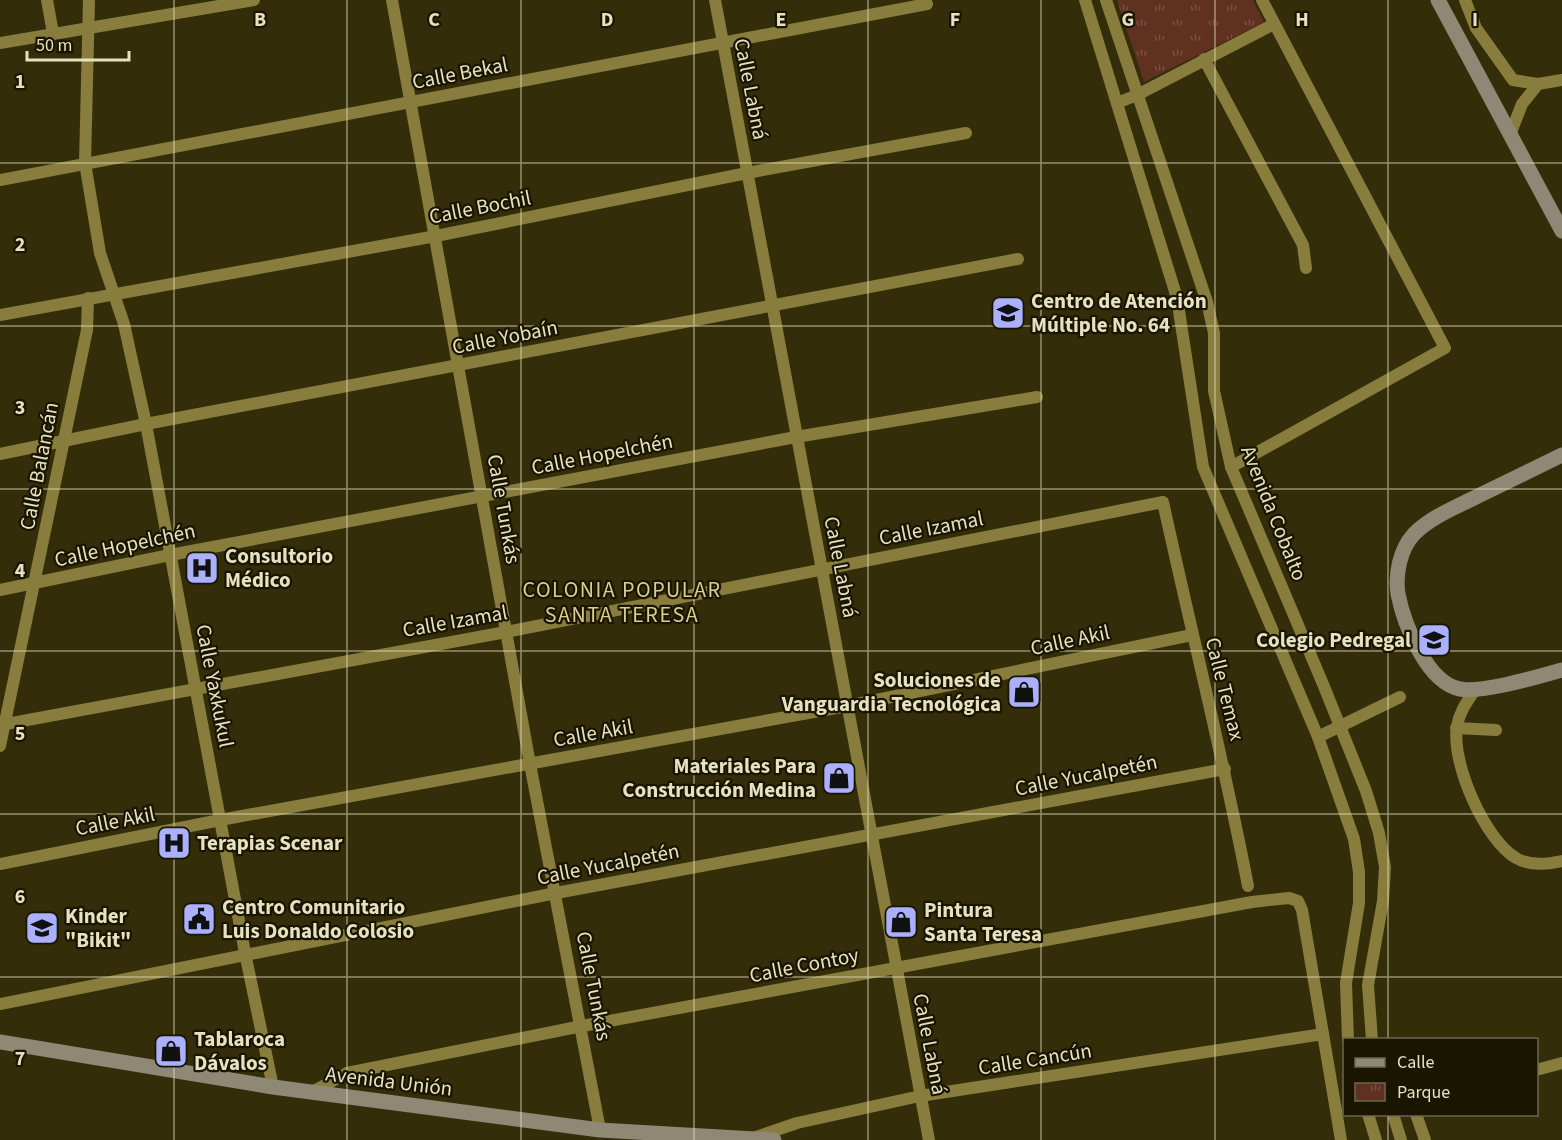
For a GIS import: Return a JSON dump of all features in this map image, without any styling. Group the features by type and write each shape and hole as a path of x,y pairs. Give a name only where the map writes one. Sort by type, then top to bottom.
{"street":[{"path":"47,0 53,33"},
{"path":"89,0 85,163 100,253 113,294"},
{"path":"0,43 53,33 88,30 254,0"},
{"name":"Calle Tunkás","path":"392,0 530,764 582,1026 600,1130"},
{"name":"Calle Labná","path":"715,0 930,1140"},
{"path":"1085,0 1178,298 1203,467 1318,737 1348,819 1359,872 1359,903 1346,983 1348,1038"},
{"name":"Avenida Cobalto","path":"1106,0 1207,302 1214,333 1214,391 1231,467 1340,726 1366,791 1379,833 1385,867 1383,901 1368,985 1372,1038"},
{"path":"1231,467 1445,348 1262,0"},
{"path":"1438,0 1562,231"},
{"path":"1465,0 1476,28 1513,80 1538,84 1562,80"},
{"name":"Calle Bekal","path":"0,180 927,4"},
{"path":"1117,103 1137,95 1274,24"},
{"path":"1204,59 1303,245 1306,268"},
{"path":"1510,135 1522,104 1538,84"},
{"name":"Calle Bochil","path":"0,315 436,236 747,173 966,133"},
{"name":"Calle Yobaín","path":"0,454 146,424 1018,258"},
{"name":"Calle Yaxkukul","path":"113,294 124,324 146,424 245,953 273,1087"},
{"name":"Calle Balancán","path":"0,746 2,725 35,584 87,330 88,298"},
{"name":"Calle Hopelchén","path":"0,590 170,555 796,437 1037,397"},
{"path":"1562,456 1433,518 1413,535 1402,553 1398,594 1407,622 1431,670 1445,683 1459,689 1475,690 1562,670"},
{"name":"Calle Izamal","path":"2,725 506,632 1163,502"},
{"name":"Calle Temax","path":"1163,502 1192,635 1225,769 1248,886"},
{"name":"Calle Akil","path":"0,864 220,820 847,706 1192,635"},
{"path":"1475,690 1461,711 1456,728 1456,754 1465,780 1499,845 1518,860 1545,864 1562,861"},
{"path":"1318,737 1400,697"},
{"path":"1456,728 1496,730"},
{"name":"Calle Yucalpetén","path":"0,1005 245,953 556,893 1225,769"},
{"name":"Calle Contoy","path":"312,1092 347,1073 582,1026 1252,902 1289,898 1298,901 1302,910 1323,1034"},
{"path":"1323,1034 1341,1140"},
{"name":"Calle Cancún","path":"755,1137 797,1123 920,1096 1323,1034"},
{"name":"Avenida Unión","path":"0,1042 273,1087 600,1130 755,1137 774,1140"},
{"path":"1538,1069 1562,1063"},
{"path":"1372,1116 1376,1140"},
{"path":"1394,1116 1401,1140"},
{"path":"1417,1116 1425,1140"}],"green space":[{"path":"1117,0 1253,0 1264,22 1144,82"}],"place":[{"name":"Centro de Atención Múltiple No. 64","path":"1008,313"},
{"name":"Consultorio Médico","path":"202,568"},
{"name":"Colegio Pedregal","path":"1434,640"},
{"name":"Soluciones de Vanguardia Tecnológica","path":"1024,692"},
{"name":"Materiales Para Construcción Medina","path":"839,778"},
{"name":"Terapias Scenar","path":"174,843"},
{"name":"Centro Comunitario Luis Donaldo Colosio","path":"199,919"},
{"name":"Pintura Santa Teresa","path":"901,922"},
{"name":"Kinder \"Bikit\"","path":"42,928"},
{"name":"Tablaroca Dávalos","path":"171,1051"}],"district":[{"name":"COLONIA POPULAR SANTA TERESA","path":"622,602"}]}
